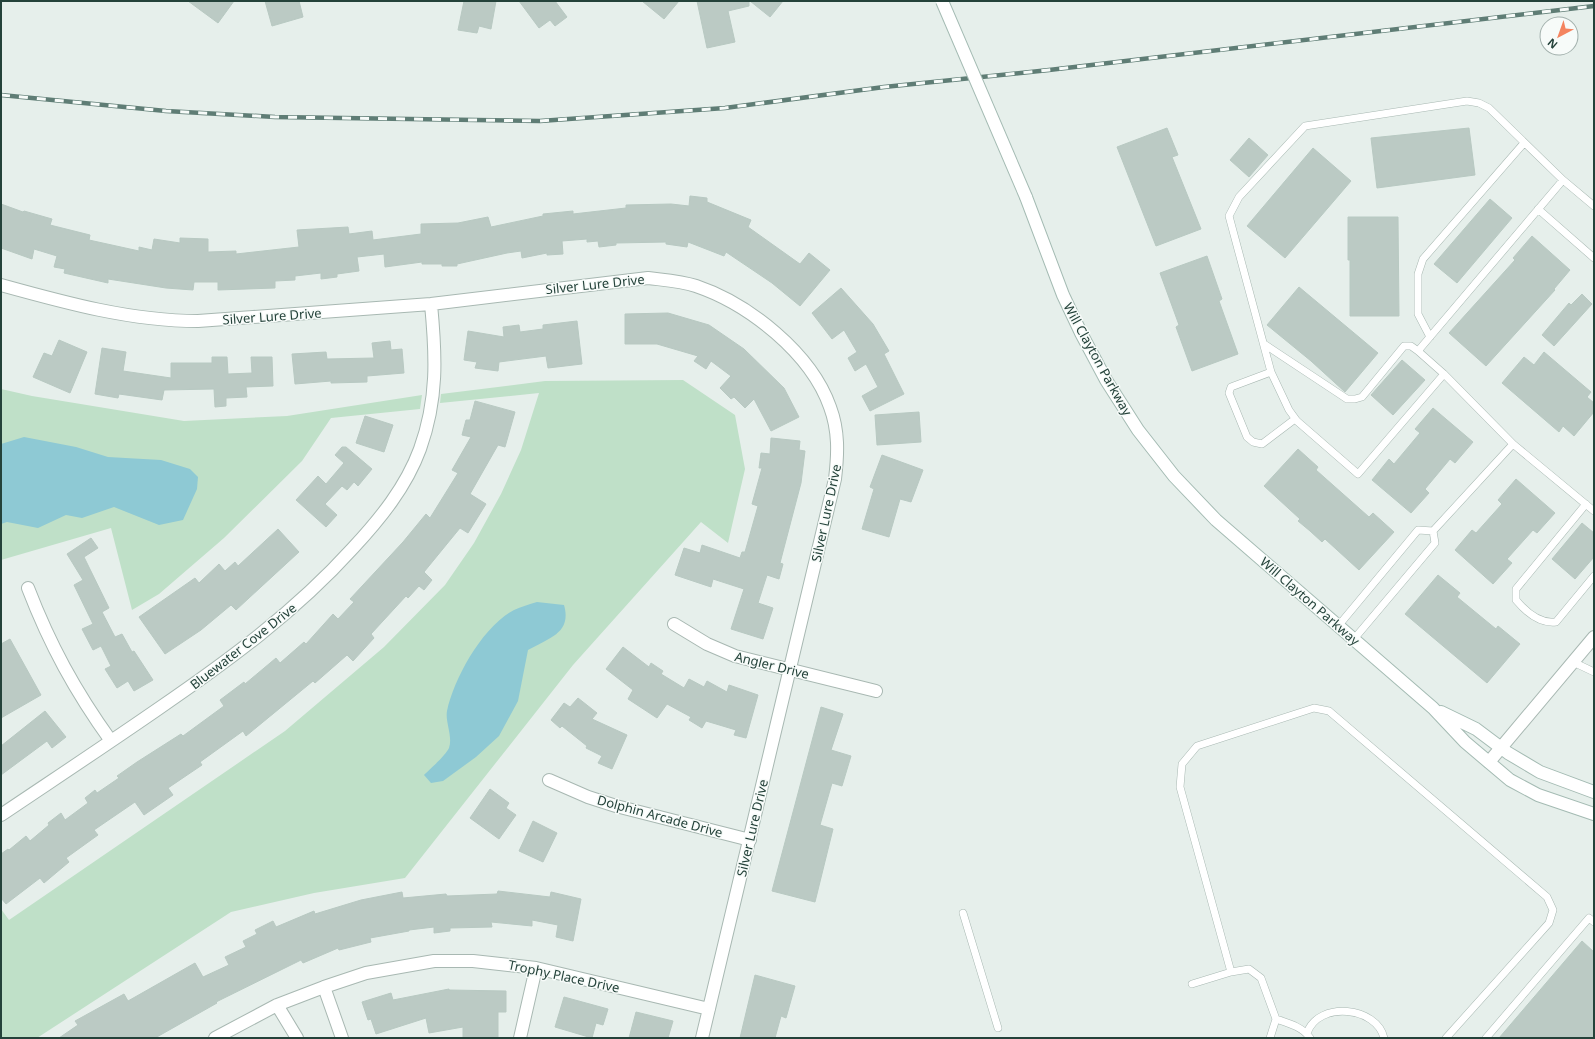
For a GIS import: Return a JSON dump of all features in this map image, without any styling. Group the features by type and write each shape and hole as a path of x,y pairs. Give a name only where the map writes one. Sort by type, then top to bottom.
{"street":[{"name":"Will Clayton Parkway","path":"942,1 1026,197 1063,295 1081,333 1106,380 1138,430 1174,476 1216,520 1433,708 1465,742 1510,780 1538,795 1594,814"},
{"name":"Silver Lure Drive","path":"1,285 99,310 165,321 198,321 263,318 431,304 648,278 672,280 695,286 736,305 774,332 791,348 808,367 821,387 830,407 836,429 838,453 835,479 702,1038"},
{"name":"Bluewater Cove Drive","path":"1,815 219,667 295,606 370,530 393,500 409,474 420,450 430,416 436,361 431,304"},
{"path":"28,588 43,628 66,673 111,741"},
{"name":"Angler Drive","path":"674,624 707,644 735,656 876,691"},
{"path":"1489,762 1500,747 1594,637"},
{"name":"Will Clayton Parkway","path":"1433,708 1476,729 1500,747 1540,772 1594,792"},
{"name":"Dolphin Arcade Drive","path":"550,780 588,797 616,806 750,840"},
{"name":"Trophy Place Drive","path":"215,1038 277,1005 324,987 366,974 434,962 473,961 536,968 709,1009"},
{"path":"520,1038 536,968"},
{"path":"324,987 342,1038"},
{"path":"277,1005 297,1038"}],"lane":[{"path":"1444,374 1358,474 1295,419 1271,372 1229,216 1239,197 1305,126 1467,101 1479,102 1489,108 1563,180 1594,206"},
{"path":"1430,337 1418,314 1418,274 1423,259 1524,143"},
{"path":"1418,351 1563,180"},
{"path":"1538,209 1594,258"},
{"path":"1264,344 1347,399 1362,397 1404,346 1411,346 1444,374 1513,444 1594,511"},
{"path":"1271,372 1231,387 1229,394 1247,438 1253,442 1262,444 1295,419"},
{"path":"1433,531 1513,444"},
{"path":"1586,504 1516,589 1516,600 1524,610 1537,619 1546,623 1556,622 1594,576"},
{"path":"1339,625 1418,530 1433,531"},
{"path":"1354,639 1435,543 1433,531"},
{"path":"1573,662 1594,672"},
{"path":"1231,972 1180,787 1182,764 1197,746 1314,708 1329,711 1548,897 1553,910 1549,923 1446,1038"},
{"path":"963,913 998,1028"},
{"path":"1486,1038 1589,918 1594,922"},
{"path":"1192,984 1231,972 1249,970 1261,978 1276,1019 1270,1038"},
{"path":"1276,1019 1295,1026 1308,1036 1310,1024 1327,1012 1361,1014 1383,1030 1384,1038"}],"green space":[{"path":"683,380 735,415 745,469 728,543 701,522 573,665 405,878 314,893 231,912 37,1038 1,1038 1,909 9,920 285,731 384,647 445,585 474,543 501,494 521,450 539,393 440,403 441,394 545,381"},
{"path":"1,389 32,396 184,421 287,416 422,395 420,409 331,418 302,461 224,538 159,594 132,610 111,528 1,560"}],"water":[{"path":"24,437 76,447 108,457 161,460 190,469 198,477 197,489 183,520 159,525 114,507 82,518 66,515 38,528 7,522 1,524 1,444"},
{"path":"537,602 564,605 566,614 565,622 557,634 528,650 518,701 499,736 476,757 443,781 431,783 424,775 449,748 450,739 447,711 456,684 463,669 481,640 491,628 514,610"}],"building":[{"path":"188,1 234,1 218,23"},
{"path":"265,1 299,1 303,17 272,26"},
{"path":"464,1 496,1 491,29 479,26 477,33 458,30"},
{"path":"519,1 555,1 567,17 555,26 550,20 539,28"},
{"path":"642,1 679,1 664,19"},
{"path":"697,1 749,1 749,6 728,11 735,42 707,48"},
{"path":"750,1 783,1 770,17"},
{"path":"1167,128 1178,155 1172,157 1201,229 1156,246 1117,147"},
{"path":"1469,128 1475,175 1377,188 1371,138"},
{"path":"1249,138 1268,155 1249,177 1230,160"},
{"path":"1313,148 1351,181 1285,258 1247,226"},
{"path":"690,196 707,198 707,202 751,220 748,227 800,264 809,253 830,270 800,306 772,283 726,252 724,256 688,242 687,247 666,244 666,242 616,243 616,245 599,247 598,241 587,242 587,239 562,241 563,254 547,255 547,253 522,258 521,251 457,264 457,266 422,264 422,262 385,267 384,254 357,257 359,271 337,274 337,277 321,279 321,273 295,276 295,280 275,281 275,288 218,290 218,282 194,282 193,290 166,288 108,279 108,283 64,273 65,269 54,267 57,256 34,249 32,259 1,248 1,204 23,212 24,211 52,219 50,225 90,235 89,240 139,251 139,247 152,250 154,239 180,243 180,238 208,239 208,252 236,251 236,254 299,247 297,230 348,227 349,234 372,231 373,240 421,234 421,224 458,223 488,217 491,227 543,216 543,214 573,211 573,214 626,208 626,205 671,204 689,206"},
{"path":"1490,199 1512,218 1457,283 1434,264"},
{"path":"1348,217 1398,217 1399,316 1350,316"},
{"path":"1532,236 1570,270 1554,289 1555,290 1486,366 1449,333 1515,260 1513,258"},
{"path":"1207,256 1222,299 1219,301 1238,354 1192,371 1176,327 1179,325 1160,273"},
{"path":"1299,287 1378,353 1345,392 1311,361 1267,325"},
{"path":"841,288 873,324 889,351 884,354 904,394 870,411 862,396 878,387 866,364 855,371 848,358 857,352 844,330 832,339 812,313"},
{"path":"1582,294 1592,304 1554,346 1542,335 1569,303 1571,305"},
{"path":"668,313 709,325 744,349 784,388 799,417 771,431 754,399 745,408 734,397 731,399 720,388 731,376 711,361 706,369 694,361 698,356 657,344 625,344 625,314"},
{"path":"577,321 582,364 548,368 546,356 499,362 498,371 475,368 477,362 464,360 468,331 504,337 503,327 519,325 520,332 543,329 543,325"},
{"path":"59,340 87,352 70,393 33,377 44,353 52,356"},
{"path":"390,341 391,350 402,349 404,373 367,376 367,382 331,383 331,381 295,384 292,354 326,352 327,359 374,358 372,343"},
{"path":"102,348 126,352 123,371 171,378 171,363 212,363 212,357 227,357 228,374 252,373 251,357 272,357 273,386 246,387 247,397 226,398 226,406 215,407 214,389 164,390 162,400 119,394 118,398 95,394"},
{"path":"1544,352 1591,392 1587,397 1594,403 1594,412 1574,436 1563,426 1559,432 1502,383 1524,357 1534,365"},
{"path":"1402,360 1425,380 1393,415 1371,395"},
{"path":"475,401 515,412 505,447 498,445 470,494 486,504 468,533 460,528 424,572 432,580 424,590 419,586 408,598 406,596 371,634 374,638 353,661 347,655 315,683 313,681 246,736 243,731 200,762 202,765 168,788 173,795 144,815 135,802 94,830 98,835 66,858 69,862 44,883 40,878 6,904 1,898 1,854 8,849 9,850 26,836 30,841 49,825 48,823 61,813 65,820 88,803 85,798 95,790 97,793 119,778 117,776 137,762 181,734 183,736 224,706 220,700 244,682 245,684 276,658 280,663 304,642 306,644 333,614 338,619 354,602 350,599 403,542 426,514 430,518 458,473 452,470 471,437 462,435 466,420 470,420"},
{"path":"1433,408 1473,442 1455,463 1450,459 1425,489 1429,493 1411,513 1372,480 1389,459 1394,464 1420,433 1415,429"},
{"path":"919,412 921,442 877,445 875,415"},
{"path":"365,416 393,425 384,452 356,443"},
{"path":"771,438 800,441 799,450 805,451 801,483 780,563 783,564 779,579 767,575 758,603 773,608 763,639 731,629 744,589 713,579 711,587 675,575 684,548 700,553 702,545 740,558 742,552 745,552 758,506 752,504 762,468 759,468 761,453 770,454"},
{"path":"342,447 346,447 372,469 358,486 354,482 347,490 342,486 325,504 337,515 326,527 296,500 318,476 326,484 344,463 335,455"},
{"path":"1298,449 1318,467 1316,470 1369,517 1373,513 1394,532 1359,570 1325,539 1322,542 1298,521 1300,519 1264,486"},
{"path":"882,455 923,470 911,502 900,499 889,537 862,529 874,489 870,487"},
{"path":"1516,479 1555,513 1537,533 1533,530 1507,559 1512,563 1493,584 1455,550 1472,530 1476,533 1502,504 1498,500"},
{"path":"1582,523 1594,533 1594,557 1575,579 1552,559"},
{"path":"278,529 299,552 236,610 231,605 201,630 165,654 139,617 195,578 199,583 219,564 225,571 235,562 238,566"},
{"path":"91,538 98,548 84,557 109,608 102,612 115,637 122,634 132,652 134,651 153,680 134,691 128,681 117,688 105,669 111,666 101,646 93,650 82,629 93,624 74,585 83,580 67,554"},
{"path":"1438,575 1460,593 1457,597 1496,629 1498,626 1520,644 1487,683 1405,614"},
{"path":"10,639 41,695 1,718 1,644"},
{"path":"623,647 649,667 651,663 663,671 661,674 684,688 689,679 704,687 707,681 727,692 729,685 758,695 746,738 734,735 736,730 706,721 702,728 689,720 691,717 667,704 657,718 628,699 633,690 606,669"},
{"path":"578,698 597,713 592,719 627,735 612,769 598,763 602,756 586,748 587,746 562,726 560,728 551,720 564,703 570,707"},
{"path":"821,707 843,714 831,750 851,756 842,786 832,783 820,825 833,829 815,902 772,891"},
{"path":"45,711 66,737 52,748 47,741 1,775 1,746"},
{"path":"490,789 509,803 506,808 516,815 499,839 470,818"},
{"path":"533,821 557,833 543,862 519,851"},
{"path":"498,891 550,897 551,892 581,899 573,941 556,937 558,925 532,920 532,926 491,922 492,927 450,928 450,931 434,933 434,927 409,930 370,938 371,942 339,950 338,948 303,963 301,960 216,1002 217,1003 155,1038 59,1038 78,1025 75,1021 124,994 128,1001 195,963 203,977 229,965 225,957 246,947 243,941 257,934 255,930 273,921 276,927 314,911 315,914 361,900 402,892 403,898 446,894 447,896 497,894"},
{"path":"1582,941 1594,952 1594,1038 1499,1038"},
{"path":"755,975 795,986 786,1018 781,1016 775,1038 740,1038"},
{"path":"449,989 506,991 506,1012 498,1012 498,1038 463,1038 463,1027 429,1033 426,1018 376,1034 371,1019 368,1020 362,1002 391,993 393,1000"},
{"path":"564,997 608,1009 603,1025 596,1023 592,1038 555,1027"},
{"path":"636,1012 673,1021 668,1038 629,1038"}],"railway":[{"path":"1,95 166,111 275,117 540,121 725,108 884,87 1049,70 1594,6"}]}
